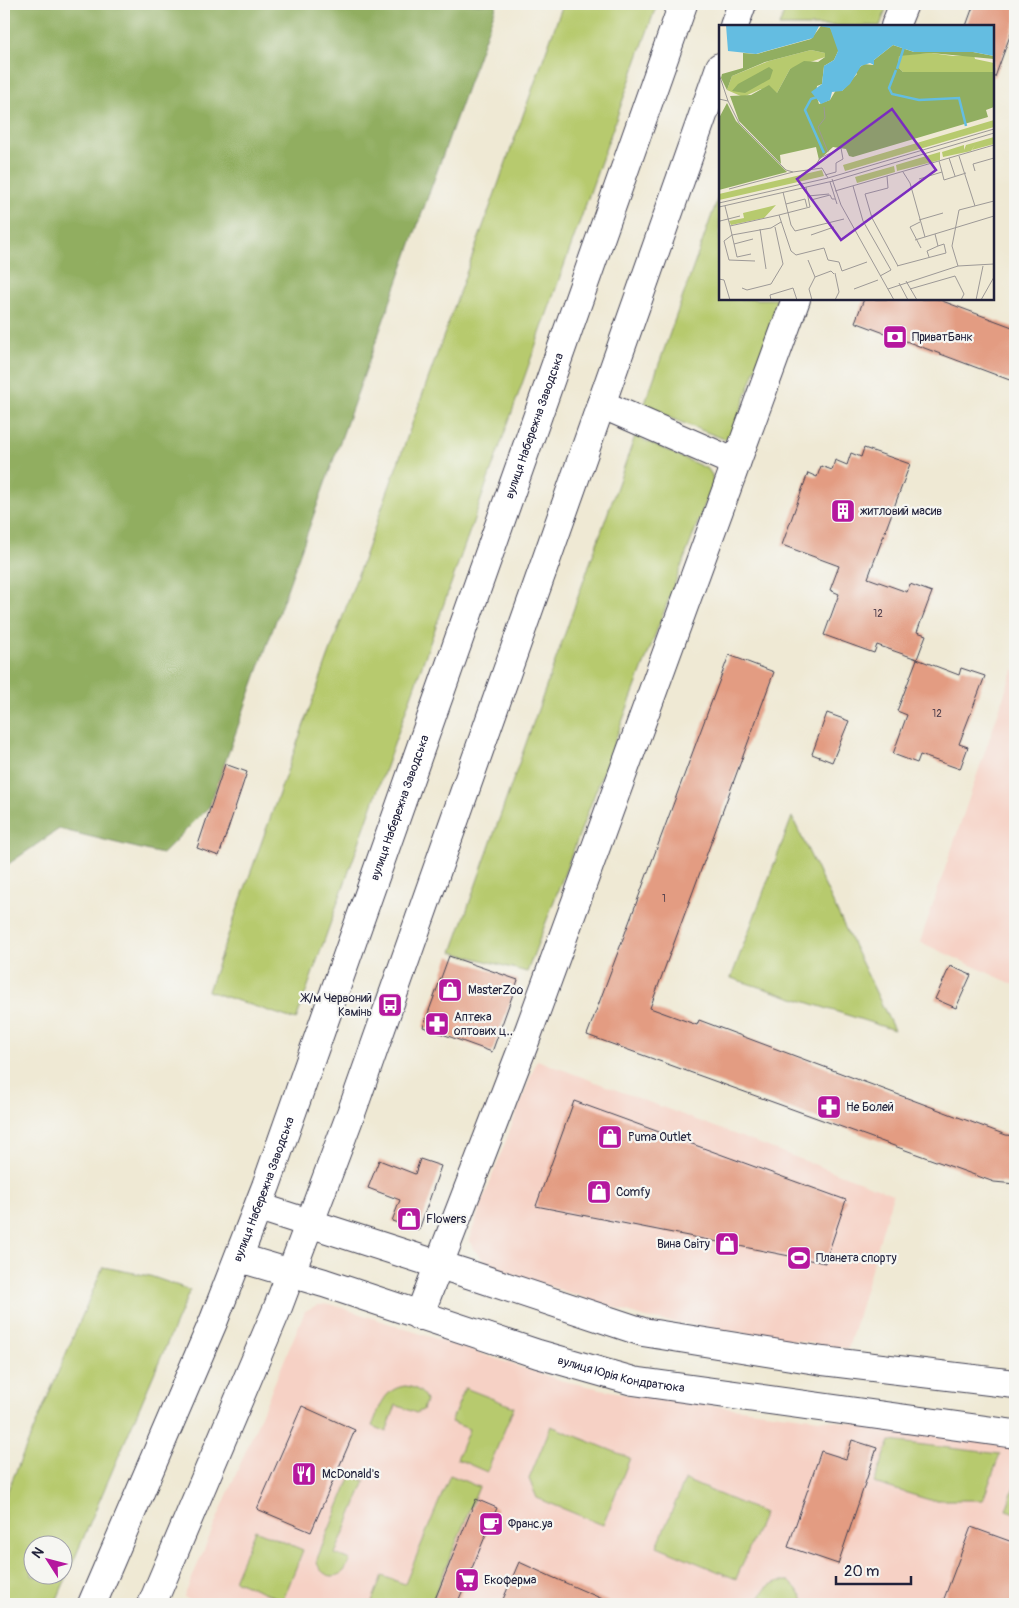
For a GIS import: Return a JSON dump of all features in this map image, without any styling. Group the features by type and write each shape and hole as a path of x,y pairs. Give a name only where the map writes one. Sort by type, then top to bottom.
{"main road":[{"name":"вулиця Набережна Заводська","path":"92,1604 240,1258 683,4"},
{"path":"734,25 742,4"},
{"path":"895,25 904,4"},
{"path":"152,1604 310,1224 394,996 719,70"},
{"path":"419,1316 524,1044 796,300"},
{"path":"602,404 736,463"},
{"path":"258,1207 643,1332 823,1361 1015,1384"},
{"name":"вулиця Юрія Кондратюка","path":"240,1258 551,1358 633,1381 1015,1434"}],"shaded area":[{"path":"1015,668 1015,985 920,942"},
{"path":"537,1060 893,1194 848,1349 646,1318 490,1267 473,1249 469,1239"},
{"path":"330,1304 563,1381 630,1395 891,1428 1015,1447 1015,1604 200,1604 184,1597 305,1311 317,1305"}],"green space":[{"path":"4,4 497,4 209,807 162,854 59,829 4,867"},
{"path":"563,4 657,4 296,1020 208,991"},
{"path":"787,4 888,4 880,25 779,25"},
{"path":"719,195 719,300 781,300 731,437 724,439 647,409 644,406"},
{"path":"635,436 708,469 712,475 713,483 527,972 452,952"},
{"path":"792,817 894,1030 731,978"},
{"path":"103,1267 150,1276 190,1290 72,1564 72,1536 22,1536 22,1586 63,1586 55,1604 4,1604 4,1499"},
{"path":"405,1386 415,1388 423,1394 426,1400 423,1410 416,1413 396,1405 386,1432 372,1426 380,1406 387,1395"},
{"path":"465,1388 514,1407 487,1472 457,1459 469,1429 451,1422"},
{"path":"551,1426 630,1458 603,1525 537,1498 529,1479"},
{"path":"890,1441 1000,1454 983,1500 930,1500 874,1483"},
{"path":"450,1475 479,1487 431,1604 371,1604 382,1576 405,1584"},
{"path":"351,1476 365,1481 335,1554 350,1560 344,1571 331,1576 323,1572 317,1559"},
{"path":"685,1480 764,1513 736,1579 657,1546"},
{"path":"1015,1484 1015,1513 1006,1510"},
{"path":"255,1530 303,1550 283,1600 234,1580"},
{"path":"780,1581 789,1581 796,1588 804,1600 803,1604 757,1604 765,1590"}],"building":[{"path":"974,4 1015,4 1015,22 995,77 994,25 966,25"},
{"path":"864,300 940,300 1015,328 1015,382 855,322"},
{"name":"житловий масив","path":"864,448 910,464 868,578 907,592 910,584 932,592 917,632 926,635 917,659 877,645 874,653 824,635 839,594 830,590 839,566 782,545 808,473 817,477 821,466 832,470 835,460 847,465 851,453 861,457"},
{"path":"729,655 774,672 650,1008 697,1025 699,1020 1006,1135 1015,1136 1015,1184 994,1182 587,1035"},
{"path":"917,659 959,675 961,668 985,676 959,744 968,747 960,769 920,755 917,763 893,754 907,715 897,711"},
{"path":"827,713 849,721 832,762 812,754"},
{"path":"225,764 247,772 219,856 197,848"},
{"path":"449,956 518,980 492,1052 423,1027"},
{"path":"950,966 971,975 956,1008 935,999"},
{"path":"574,1101 846,1200 825,1263 536,1206"},
{"path":"420,1159 441,1166 419,1230 392,1221 400,1200 368,1188 379,1160 415,1174"},
{"name":"McDonald's","path":"302,1406 355,1430 311,1532 257,1509"},
{"path":"852,1440 877,1448 838,1564 788,1547 821,1451 846,1459"},
{"path":"476,1499 497,1508 457,1604 433,1604"},
{"path":"971,1527 1015,1543 1015,1604 942,1604"},
{"path":"519,1562 552,1577 614,1604 501,1604"}],"place":[{"name":"ПриватБанк","path":"895,337"},
{"name":"житловий масив","path":"843,511"},
{"name":"MasterZoo","path":"450,990"},
{"name":"Ж/м Червоний Камінь","path":"390,1005"},
{"name":"Аптека оптових ц‥","path":"437,1024"},
{"name":"Не Болей","path":"829,1107"},
{"name":"Puma Outlet","path":"610,1137"},
{"name":"Comfy","path":"599,1192"},
{"name":"Flowers","path":"409,1219"},
{"name":"Вина Світу","path":"727,1244"},
{"name":"Планета спорту","path":"799,1258"},
{"name":"McDonald's","path":"304,1474"},
{"name":"Франс.уа","path":"491,1524"},
{"name":"Екоферма","path":"467,1580"}]}
